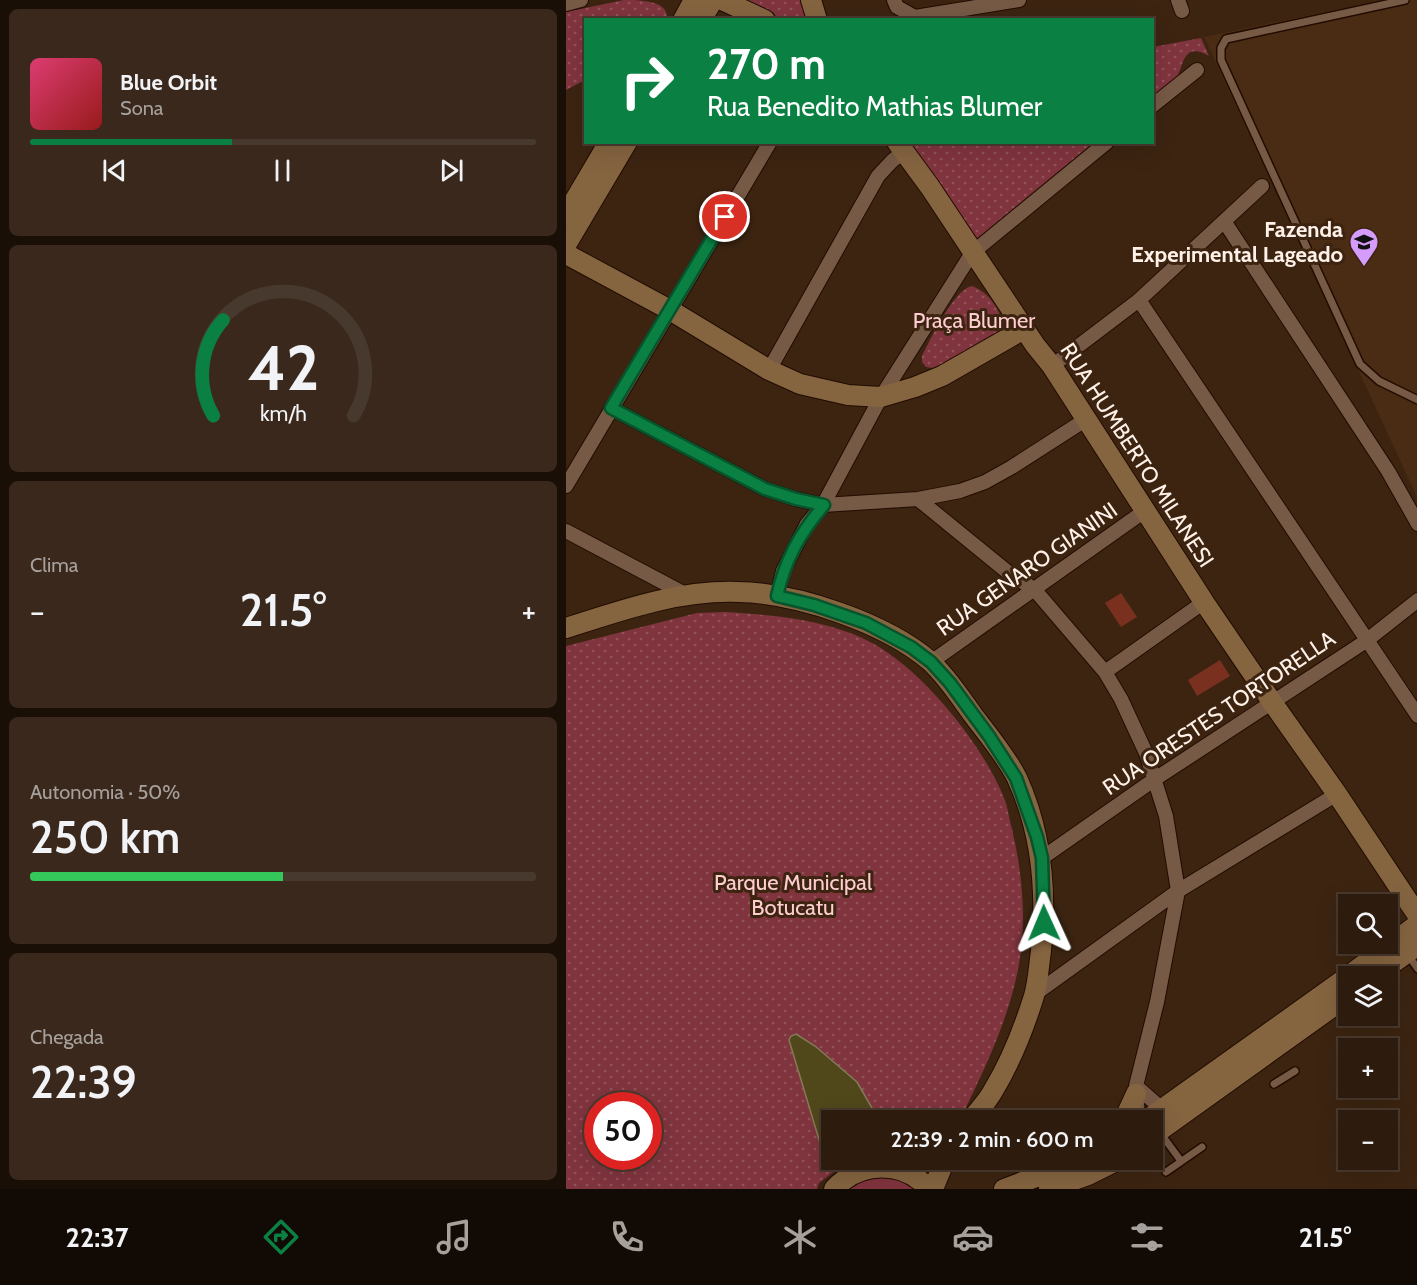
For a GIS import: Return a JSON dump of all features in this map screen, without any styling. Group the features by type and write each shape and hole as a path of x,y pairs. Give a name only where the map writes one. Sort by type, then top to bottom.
{"main road":[{"path":"684,18 694,0"},
{"path":"702,18 713,0"},
{"path":"722,0 761,18"},
{"path":"811,0 816,18"},
{"path":"566,215 609,144"},
{"path":"566,245 626,144"},
{"name":"RUA HUMBERTO MILANESI","path":"900,147 930,187 1024,329 1052,366 1204,602 1418,916"},
{"path":"566,254 670,310 769,370 800,384 848,395 881,397 942,376 1024,329"},
{"path":"566,628 685,594 737,591 777,596 814,605 866,623 911,647 931,662 950,683 1016,778 1042,858 1044,923 1035,994 1016,1044 993,1092 979,1110"},
{"path":"1163,1120 1418,924"},
{"path":"1394,966 1414,956"},
{"path":"1163,1121 1338,1002"},
{"path":"1128,1110 1136,1090"},
{"path":"834,1189 851,1175 869,1168 889,1167 908,1173 931,1189 940,1170"},
{"path":"908,1173 914,1170"},
{"path":"1004,1189 1055,1170"},
{"path":"1049,1189 1098,1170"}],"street":[{"path":"566,4 581,0"},
{"path":"894,0 896,7 915,17 1019,0"},
{"path":"1154,104 1197,70"},
{"path":"566,486 769,144"},
{"path":"777,596 783,570 807,524 824,505 881,397 972,253 1105,144"},
{"path":"769,370 878,176 900,147"},
{"path":"1052,366 1139,300 1262,186"},
{"path":"1224,221 1388,471 1418,524"},
{"path":"1139,300 1418,716"},
{"path":"611,408 765,489 824,505 918,499 960,491 985,482 1012,468 1085,420"},
{"path":"918,499 1010,574 1034,589 1105,672 1121,699 1146,753 1166,816 1178,891 1157,1002 1136,1090 1137,1110"},
{"name":"RUA GENARO GIANINI","path":"931,662 1146,510"},
{"path":"566,531 685,594"},
{"name":"RUA ORESTES TORTORELLA","path":"1042,858 1155,779 1366,641 1418,600"},
{"path":"1105,672 1204,602"},
{"path":"1035,994 1178,891 1337,795"},
{"path":"1136,1090 1149,1110"}],"lane":[{"path":"1405,0 1226,39 1221,48 1221,60 1360,364 1379,381 1418,400"},
{"path":"1274,1084 1295,1071"},
{"path":"1163,1132 1181,1161"},
{"path":"1166,1172 1202,1147"}],"shaded area":[{"name":"Fazenda Experimental Lageado","path":"1381,0 1417,0 1417,497 1204,37"},
{"path":"796,1034 815,1046 857,1082 873,1110 821,1110 821,1146 789,1040"}],"green space":[{"path":"624,0 645,1 663,8 667,18 584,18 584,81 566,90 566,12"},
{"path":"746,0 803,0 809,18 780,18"},
{"path":"1201,38 1209,56 1193,51 1188,54 1176,78 1154,96 1154,47"},
{"path":"911,144 1092,144 975,240 960,213"},
{"name":"Praça Blumer","path":"972,286 983,292 994,303 1002,320 1000,330 993,338 977,348 933,368 926,367 922,362 922,356 937,327 958,296"},
{"name":"Parque Municipal Botucatu","path":"724,612 782,617 839,629 874,644 893,656 932,691 967,733 1004,798 1015,845 1022,896 1023,930 1015,985 995,1044 965,1110 821,1110 821,1170 836,1170 819,1183 817,1189 566,1189 566,646 697,613"},
{"path":"871,1177 897,1178 917,1189 846,1189"}],"building":[{"path":"1121,593 1137,617 1121,627 1105,603"},
{"path":"1220,660 1230,676 1197,696 1188,680"}],"place":[{"name":"Fazenda Experimental Lageado","path":"1364,268"}],"route":[{"path":"725,217 611,408 765,489 824,505 807,524 783,570 777,596 814,605 866,623 911,647 931,662 950,683 1016,778 1042,858 1044,923"}]}
